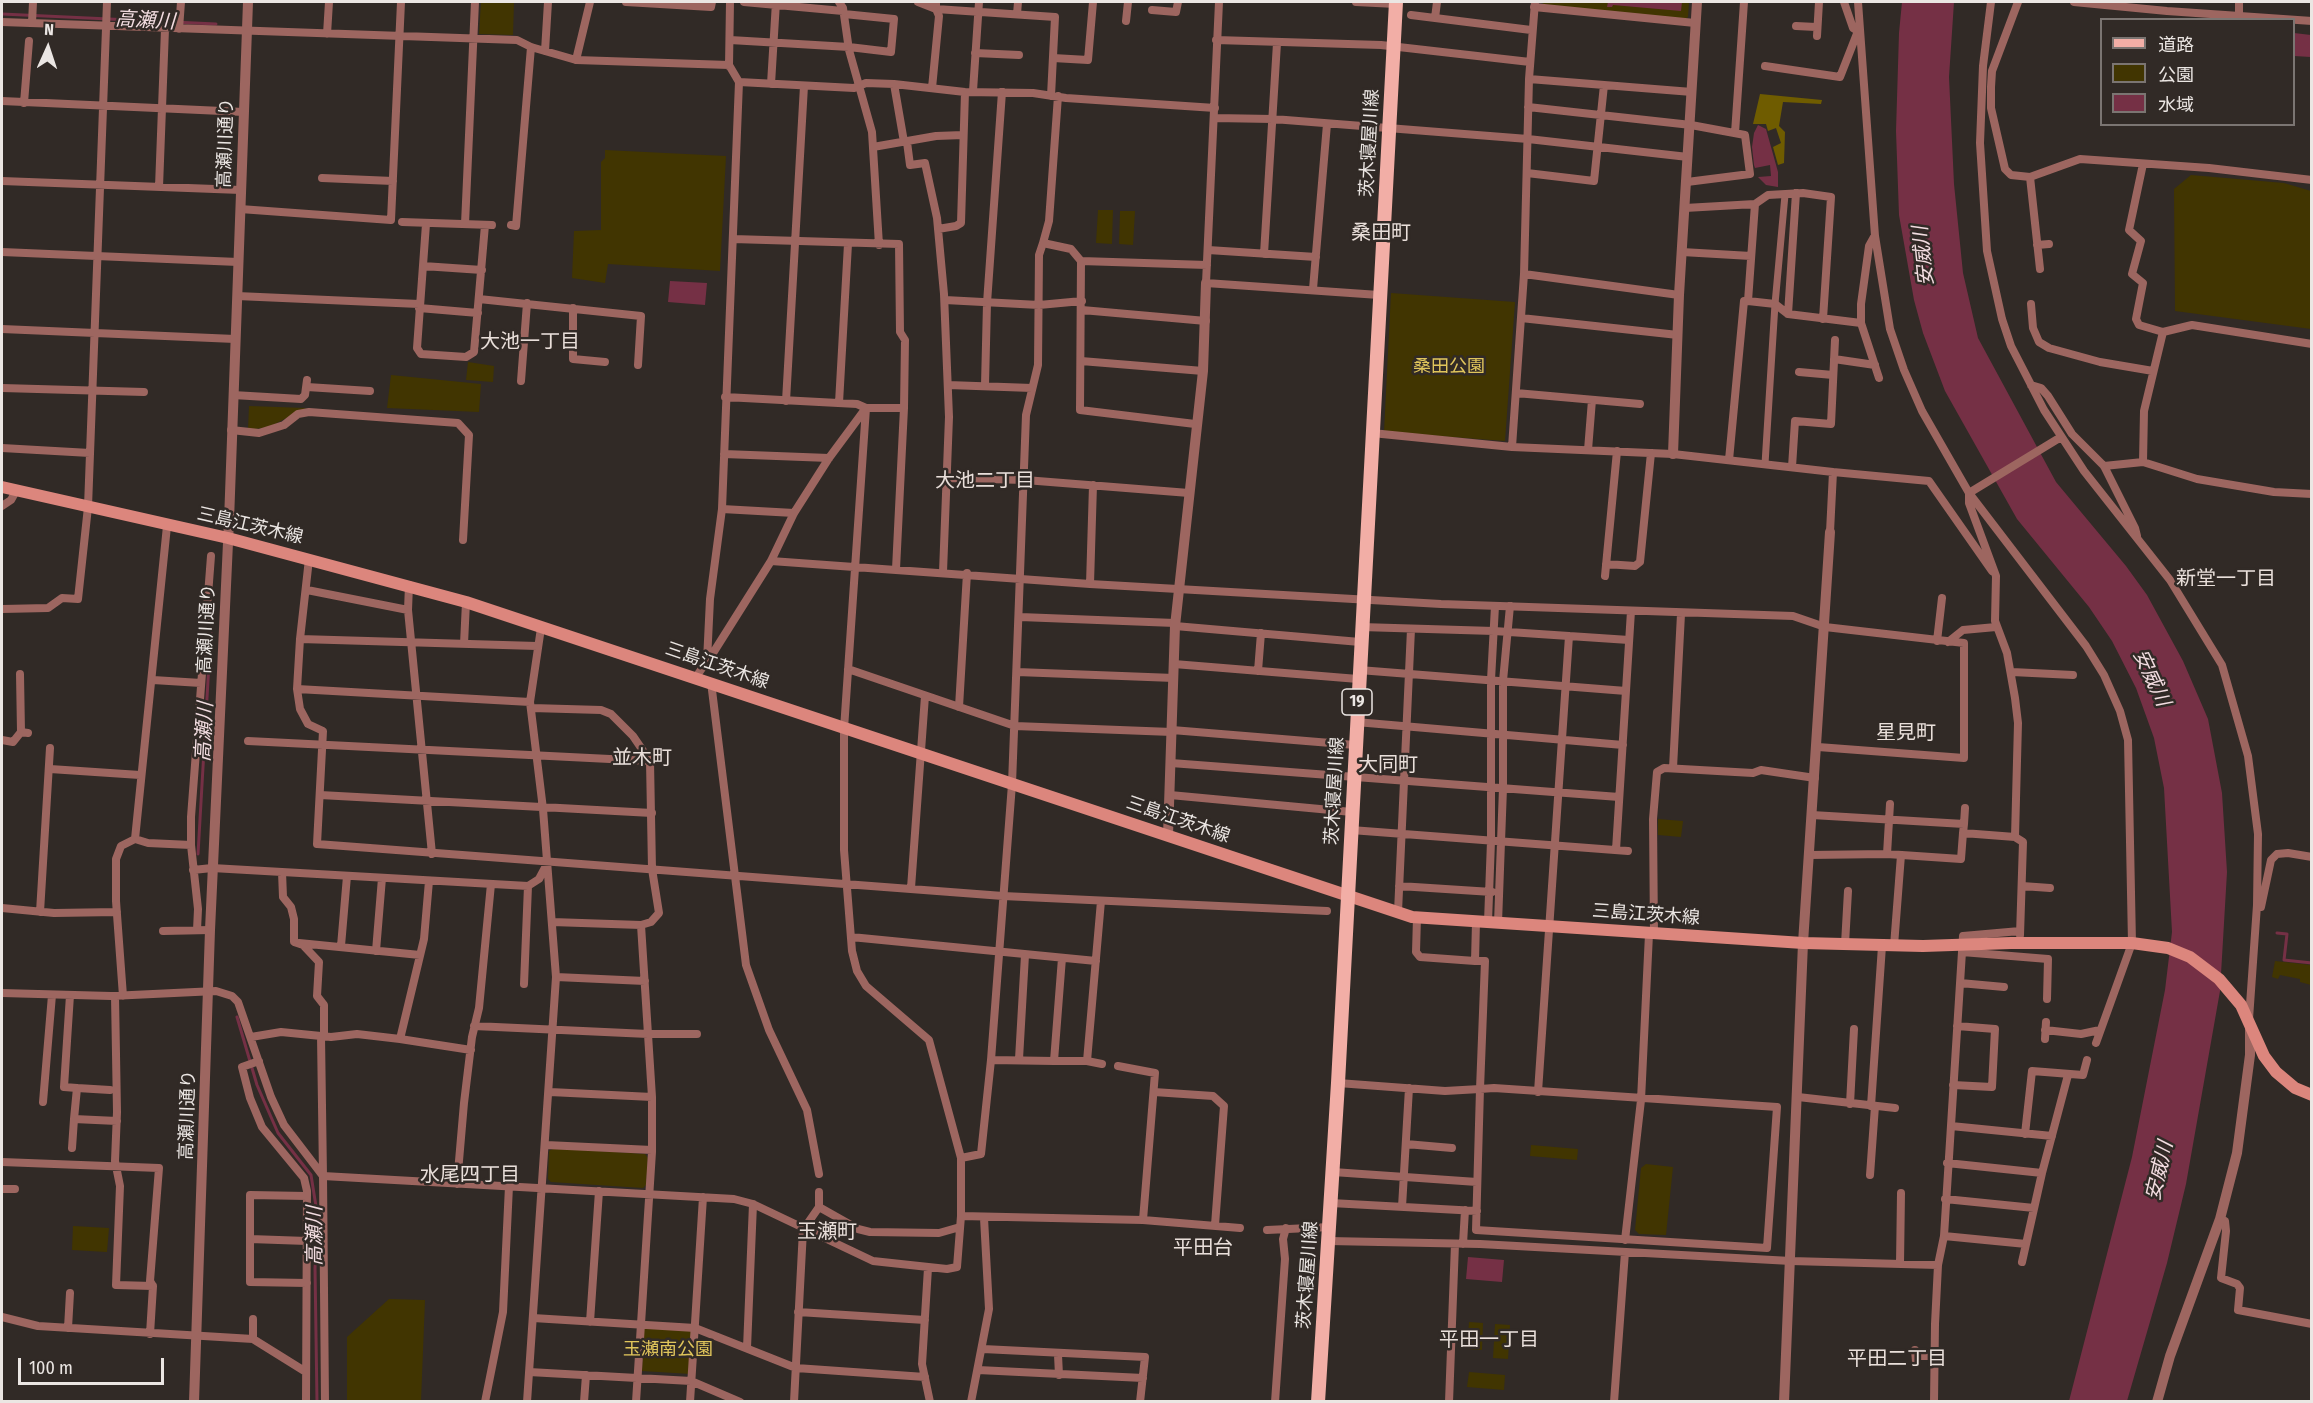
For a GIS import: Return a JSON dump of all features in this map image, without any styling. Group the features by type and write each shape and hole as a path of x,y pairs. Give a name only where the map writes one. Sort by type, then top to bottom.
{"main road":[{"name":"茨木寝屋川線","path":"1318,1401 1338,1083 1362,598 1396,3"},
{"name":"三島江茨木線","path":"2,487 166,526 228,538 466,602 1348,896 1418,917 1803,943 1962,949 2136,944 2168,948 2190,957 2219,979 2241,1005 2264,1056 2276,1072 2295,1088 2312,1095"}],"street":[{"path":"32,18 33,2"},
{"path":"2,609 48,608 62,598 78,599 88,507 102,185 107,2"},
{"path":"180,25 181,2"},
{"name":"高瀬川通り","path":"194,1401 210,930 210,868 228,538 248,2"},
{"path":"327,34 329,2"},
{"path":"240,209 391,220 400,2"},
{"path":"465,224 475,2"},
{"path":"545,51 548,2"},
{"path":"576,60 590,2"},
{"path":"626,2 711,7 712,2"},
{"path":"707,661 710,599 722,509 740,82 729,66 730,2"},
{"path":"730,40 849,47 891,52 894,19 776,2 744,2"},
{"path":"771,84 776,2"},
{"path":"839,2 844,12 849,47 861,86 873,147 879,245"},
{"path":"918,2 936,5 979,6 1017,14 1055,17 1049,221 1039,255 1038,365 1026,415 1022,578 1012,784 991,1059 981,1154 961,1158"},
{"path":"1017,14 1018,2"},
{"path":"1053,58 1088,60 1094,2"},
{"path":"1126,21 1128,2"},
{"path":"1152,10 1176,12 1178,2"},
{"path":"1168,835 1175,625 1195,424 1203,370 1206,321 1219,2"},
{"path":"1356,2 1396,3"},
{"path":"1435,18 1437,2"},
{"path":"1673,454 1679,295 1697,2"},
{"path":"1735,133 1744,2"},
{"path":"1796,26 1817,32 1819,2"},
{"path":"1844,2 1853,28 1858,31"},
{"path":"1857,2 1875,236 1890,329 1904,370 1926,420 1971,492 2086,646 2104,675 2120,711 2130,761 2136,944 2096,1043"},
{"path":"1991,2 1982,86 1980,143 1987,251 2007,333 2059,439 2170,579 2222,665 2233,696 2248,756 2256,803 2258,834 2256,922 2249,1019 2250,1055 2243,1118 2237,1153 2220,1219 2170,1356 2157,1401"},
{"path":"2018,2 1992,71 1991,87 1991,108 2005,169 2016,177 2030,177 2080,159 2209,168 2312,180"},
{"path":"2074,2 2268,18"},
{"path":"2166,11 2167,2"},
{"path":"2239,2 2239,16"},
{"path":"1512,447 1524,274 1529,79 1534,4 1695,23"},
{"path":"932,88 938,34 936,5"},
{"path":"938,229 961,223 963,135 975,53 979,6"},
{"path":"1412,15 1531,30"},
{"path":"2,22 32,18 106,22 165,29 180,25 247,31 517,40 531,47 576,60 729,66"},
{"path":"2295,20 2312,21"},
{"path":"159,187 165,29"},
{"path":"1765,66 1840,77 1858,31"},
{"path":"1216,40 1394,48 1530,62"},
{"path":"24,103 29,41"},
{"path":"1264,254 1277,43"},
{"path":"511,225 516,225 531,47"},
{"path":"975,53 1019,56"},
{"path":"1529,79 1692,93"},
{"path":"740,82 854,88 866,83 894,84 1054,96 1273,119 1528,140 1688,157"},
{"path":"894,84 910,165 925,163 938,229 945,300 948,385 943,572"},
{"path":"1527,173 1594,181 1604,85"},
{"path":"786,400 804,86"},
{"path":"1982,86 1991,87"},
{"path":"985,385 987,303 1002,92"},
{"path":"2,101 244,112"},
{"path":"1528,107 1691,125 1745,135 1750,174 1687,182"},
{"path":"1313,289 1327,124"},
{"path":"873,147 963,135"},
{"path":"2144,164 2130,230 2141,241 2132,274 2143,283 2136,319 2139,325 2163,333 2192,325 2312,344"},
{"path":"2030,177 2040,269"},
{"path":"322,178 393,181"},
{"path":"2,181 241,190"},
{"path":"1685,208 1755,204 1768,195 1796,193 1831,197 1823,319"},
{"path":"1788,314 1796,193"},
{"path":"1766,464 1775,304 1785,195"},
{"path":"1748,301 1755,204"},
{"path":"402,222 489,225 474,352 466,357 420,354 417,348 426,224"},
{"path":"1875,236 1869,246 1861,304 1861,323 1879,378"},
{"path":"733,239 899,244 900,332 905,340 896,568"},
{"path":"1042,243 1071,249 1081,261 1080,410 1195,424"},
{"path":"839,404 848,244"},
{"path":"2037,245 2049,244"},
{"path":"1208,250 1316,257"},
{"path":"2,252 238,262"},
{"path":"1682,252 1751,256"},
{"path":"1081,261 1207,265"},
{"path":"423,266 482,270"},
{"path":"1524,274 1679,295"},
{"path":"1206,283 1313,289 1379,296"},
{"path":"237,296 419,306 478,313"},
{"path":"479,299 641,316 638,365"},
{"path":"945,300 1082,305 1206,321"},
{"path":"1729,460 1744,301 1775,304 1788,314 1861,323"},
{"path":"521,381 527,303"},
{"path":"2031,304 2032,328 2039,342 2049,348 2091,360 2153,371"},
{"path":"573,308 573,359 605,362"},
{"path":"1521,318 1678,335"},
{"path":"2,329 236,339"},
{"path":"2142,462 2145,411 2163,333"},
{"path":"1792,467 1795,421 1831,424 1835,340"},
{"path":"1834,359 1875,365"},
{"path":"1081,361 1203,370"},
{"path":"1799,372 1833,375"},
{"path":"233,395 301,399 307,384 370,391"},
{"path":"948,385 1032,388"},
{"path":"2031,385 2041,388 2072,434 2104,466 2135,528 2137,540"},
{"path":"2,388 144,392"},
{"path":"1516,393 1640,404"},
{"path":"726,397 857,404 866,408 904,408"},
{"path":"1588,450 1592,400"},
{"path":"696,677 771,561 794,513 829,458 866,408"},
{"path":"2,993 119,996 164,992 223,993 238,1002 284,1125 323,1176 734,1199 753,1204 803,1230 873,1261 928,1268 957,1267 961,1216 961,1158 928,1040 866,986 857,971 851,937 844,850 844,729 866,408"},
{"path":"231,430 259,433 284,425 298,414 309,412 458,423 470,435 463,540"},
{"path":"1372,432 1512,447 1673,454 1929,481 1996,576"},
{"path":"2015,837 2018,723 2012,672 1996,627 1996,576 1969,503 1971,492 2059,439"},
{"path":"2,448 90,453"},
{"path":"1605,576 1617,451"},
{"path":"1606,564 1635,566 1640,562 1651,453"},
{"path":"724,454 829,458"},
{"path":"2104,466 2142,462 2197,479 2274,492 2312,494"},
{"path":"1784,1401 1803,943 1826,627 1833,472"},
{"path":"947,478 1025,480 1189,493"},
{"path":"1090,584 1093,485"},
{"path":"2,506 11,500 16,491"},
{"path":"722,509 794,513"},
{"path":"135,839 140,775 153,680 166,526"},
{"path":"197,930 198,909 191,845 211,556"},
{"path":"309,559 297,689 300,709 308,724 323,732 317,844 547,864 652,869 1003,896 1327,911"},
{"path":"771,561 967,573 1090,584 1179,587 1496,606 1792,616 1826,627 1964,644 1964,758 1818,747"},
{"path":"959,708 967,573"},
{"path":"409,585 408,610 432,854"},
{"path":"307,590 408,610"},
{"path":"1937,641 1941,598"},
{"path":"464,644 466,602"},
{"path":"1487,922 1492,787 1491,680 1496,606"},
{"path":"1475,960 1487,922 1500,892 1503,681 1510,606"},
{"path":"1616,850 1631,611"},
{"path":"1672,768 1681,614"},
{"path":"1020,617 1175,625 1360,642"},
{"path":"1361,627 1494,631 1629,640"},
{"path":"1948,642 1963,630 1996,627"},
{"path":"527,1401 550,1092 556,977 543,809 531,705 541,628"},
{"path":"1398,912 1411,629"},
{"path":"1258,671 1261,633"},
{"path":"1538,1092 1569,636"},
{"path":"300,639 537,646"},
{"path":"1174,664 1258,671 1409,674 1626,691"},
{"path":"848,669 1015,726 1172,731 1355,745"},
{"path":"1017,672 1174,678"},
{"path":"2012,672 2073,675"},
{"path":"2,740 13,742 25,732 20,674"},
{"path":"153,680 201,683"},
{"path":"711,682 746,965 769,1030 807,1110 819,1174"},
{"path":"297,689 601,710 611,714 633,736 650,761 652,869 659,913 651,922 641,925 552,922"},
{"path":"910,888 925,696"},
{"path":"1356,722 1623,745"},
{"path":"248,741 650,761"},
{"path":"40,912 50,748"},
{"path":"1171,763 1619,797"},
{"path":"1625,1240 1641,1100 1652,934 1653,819 1657,772 1664,768 1753,773 1761,770 1815,778"},
{"path":"50,769 140,775"},
{"path":"320,795 427,803 652,813"},
{"path":"1170,795 1352,812"},
{"path":"1887,854 1890,804"},
{"path":"1809,855 1887,854 1961,859 1965,808"},
{"path":"1812,815 1964,828 2015,837 2023,842 2020,935 1963,936 1944,1236 1938,1265 1934,1401"},
{"path":"1351,830 1628,851"},
{"path":"153,1286 116,1285 120,1186 116,1167 119,996 116,859 121,846 135,839 148,843 191,845"},
{"path":"2256,922 2271,860 2277,854 2288,853 2312,857"},
{"path":"1870,1175 1873,1106 1888,946 1901,855"},
{"path":"194,870 210,868 528,886 539,879 547,864"},
{"path":"282,872 283,897 291,907 294,919 294,942"},
{"path":"341,946 346,876"},
{"path":"376,951 382,878"},
{"path":"400,1039 420,955 429,881"},
{"path":"457,1184 474,1026 479,1008 491,884"},
{"path":"524,984 528,886"},
{"path":"1399,886 1500,892"},
{"path":"2022,886 2050,888"},
{"path":"1845,944 1848,891"},
{"path":"1088,1061 1101,901"},
{"path":"2,908 40,912 117,912"},
{"path":"1338,1083 1409,1088 1480,1089 1538,1092 1777,1107 1767,1248 1476,1230 1480,1089 1485,961 1420,957 1416,952 1418,917"},
{"path":"636,1401 652,1150 652,1097 641,925"},
{"path":"163,931 210,930"},
{"path":"851,937 1096,961"},
{"path":"294,942 420,955"},
{"path":"294,942 303,945 319,962 317,996 324,1005 323,1176 326,1401"},
{"path":"1962,949 2019,953 2048,959 2047,999"},
{"path":"1019,1059 1025,954"},
{"path":"1054,1061 1062,958"},
{"path":"556,977 645,981"},
{"path":"1960,983 2004,987"},
{"path":"43,1102 52,994"},
{"path":"70,995 64,1087 110,1090"},
{"path":"474,1026 553,1031 697,1034"},
{"path":"1953,1085 1992,1087 1995,1029 1957,1026"},
{"path":"1850,1104 1854,1029"},
{"path":"2045,1031 2081,1034 2100,1030"},
{"path":"251,1037 281,1032 345,1037 357,1034 471,1050"},
{"path":"991,1059 1088,1061 1102,1064"},
{"path":"2025,1134 2032,1071 2083,1075 2087,1060"},
{"path":"259,1061 242,1067 262,1127 304,1178 307,1196 306,1401"},
{"path":"1118,1066 1155,1073 1143,1220"},
{"path":"2022,1262 2042,1173 2068,1075"},
{"path":"72,1148 76,1088"},
{"path":"1402,1207 1409,1088"},
{"path":"550,1092 652,1097"},
{"path":"1154,1092 1213,1096 1224,1106 1215,1225"},
{"path":"1798,1097 1895,1108"},
{"path":"74,1119 117,1121"},
{"path":"1951,1126 2052,1136"},
{"path":"1406,1144 1452,1148"},
{"path":"546,1145 652,1150"},
{"path":"2,1162 159,1168 150,1281 153,1286 150,1334"},
{"path":"1947,1163 2042,1173"},
{"path":"1333,1172 1477,1182"},
{"path":"485,1401 503,1312 509,1186"},
{"path":"2,1189 15,1190"},
{"path":"590,1322 599,1191"},
{"path":"794,1401 803,1230 819,1207 819,1192"},
{"path":"1900,1264 1901,1193"},
{"path":"307,1196 250,1195 250,1282 307,1283"},
{"path":"690,1401 703,1197"},
{"path":"1945,1199 2034,1208"},
{"path":"1331,1203 1477,1211"},
{"path":"747,1348 753,1204"},
{"path":"819,1207 858,1229 870,1232 939,1233 960,1227"},
{"path":"1449,1401 1459,1244 1465,1210"},
{"path":"961,1216 1143,1220 1240,1228"},
{"path":"971,1401 983,1349 989,1308 984,1218"},
{"path":"2220,1219 2225,1221 2226,1231 2221,1278 2237,1284 2240,1288 2238,1310 2312,1324"},
{"path":"1267,1230 1286,1228 1329,1234 1459,1244 1791,1261 1938,1265"},
{"path":"1275,1401 1285,1259 1283,1239 1286,1228"},
{"path":"1944,1236 2026,1244"},
{"path":"250,1239 307,1241"},
{"path":"1614,1401 1625,1252"},
{"path":"928,1268 922,1364 930,1401"},
{"path":"68,1328 70,1293"},
{"path":"798,1312 925,1320"},
{"path":"2,1317 38,1326 253,1339 306,1372"},
{"path":"533,1318 695,1328 796,1368 925,1377"},
{"path":"253,1339 254,1319"},
{"path":"983,1349 1058,1355 1145,1357 1140,1401"},
{"path":"1058,1355 1059,1375"},
{"path":"1916,1356 1934,1356"},
{"path":"978,1370 1143,1378"},
{"path":"529,1372 691,1381 740,1401"},
{"path":"584,1401 586,1375"}],"green space":[{"path":"481,2 514,2 513,35 479,34"},
{"path":"1542,2 1689,2 1688,17 1685,19 1544,6"},
{"path":"605,150 726,156 720,271 608,264 605,283 572,278 574,231 601,230 601,162 605,158"},
{"path":"2191,175 2284,183 2311,191 2311,329 2175,311 2174,189"},
{"path":"1098,210 1113,210 1112,244 1096,243"},
{"path":"1120,211 1135,211 1133,245 1119,244"},
{"name":"桑田公園","path":"1391,293 1515,302 1505,441 1384,432"},
{"path":"468,362 494,366 493,382 466,380"},
{"path":"391,375 481,384 479,412 387,408"},
{"path":"249,406 306,408 269,427 248,430"},
{"path":"1658,819 1683,821 1681,837 1658,835"},
{"path":"2275,961 2311,965 2311,985 2300,982 2300,979 2280,975 2278,979 2272,977"},
{"path":"1531,1145 1578,1149 1577,1160 1530,1156"},
{"path":"554,1148 645,1154 648,1158 646,1185 643,1188 551,1182 548,1179 549,1151"},
{"path":"1646,1164 1673,1167 1666,1235 1639,1234 1635,1230 1641,1168"},
{"path":"73,1226 109,1228 107,1252 72,1250"},
{"path":"389,1299 425,1300 421,1401 347,1401 347,1337"},
{"path":"1469,1322 1483,1323 1482,1350 1467,1349"},
{"path":"1495,1324 1510,1325 1508,1359 1493,1358"},
{"name":"玉瀬南公園","path":"644,1326 694,1329 691,1374 642,1371"},
{"path":"1469,1372 1505,1375 1504,1390 1467,1387"}],"shaded area":[{"path":"1760,94 1822,100 1821,104 1783,102 1779,126 1785,132 1784,163 1778,165 1773,147 1781,143 1776,128 1768,131 1766,124 1753,124"}],"water":[{"path":"1608,2 1682,2 1681,11 1613,5 1607,7"},
{"name":"安威川","path":"1902,2 1954,2 1949,77 1954,184 1963,273 1978,338 2056,482 2126,566 2147,595 2183,661 2208,719 2222,793 2227,872 2220,991 2186,1184 2167,1263 2127,1401 2069,1401 2132,1157 2165,990 2172,932 2164,788 2154,738 2136,688 2112,641 2089,607 2017,519 1945,391 1923,333 1914,300 1899,215 1896,131"},
{"path":"2295,33 2311,35 2311,57 2295,56"},
{"path":"1758,125 1766,129 1778,172 1778,187 1766,185 1758,177 1771,176 1770,165 1755,168 1754,165 1752,147"},
{"path":"670,281 707,283 705,305 668,302"},
{"path":"1468,1257 1504,1260 1502,1282 1466,1279"}],"waterway":[{"name":"高瀬川","path":"2,14 216,24"},
{"name":"高瀬川","path":"198,854 212,611"},
{"path":"2277,933 2287,934 2284,960 2312,963"},
{"name":"高瀬川","path":"237,1017 257,1085 278,1133 311,1175 318,1219 315,1268 317,1402"}],"district":[{"name":"桑田町","path":"1381,233"},
{"name":"大池一丁目","path":"530,342"},
{"name":"大池二丁目","path":"985,481"},
{"name":"新堂一丁目","path":"2226,579"},
{"name":"星見町","path":"1906,733"},
{"name":"並木町","path":"642,758"},
{"name":"大同町","path":"1388,765"},
{"name":"水尾四丁目","path":"470,1175"},
{"name":"玉瀬町","path":"827,1232"},
{"name":"平田台","path":"1203,1248"},
{"name":"平田一丁目","path":"1489,1340"},
{"name":"平田二丁目","path":"1897,1359"}]}
